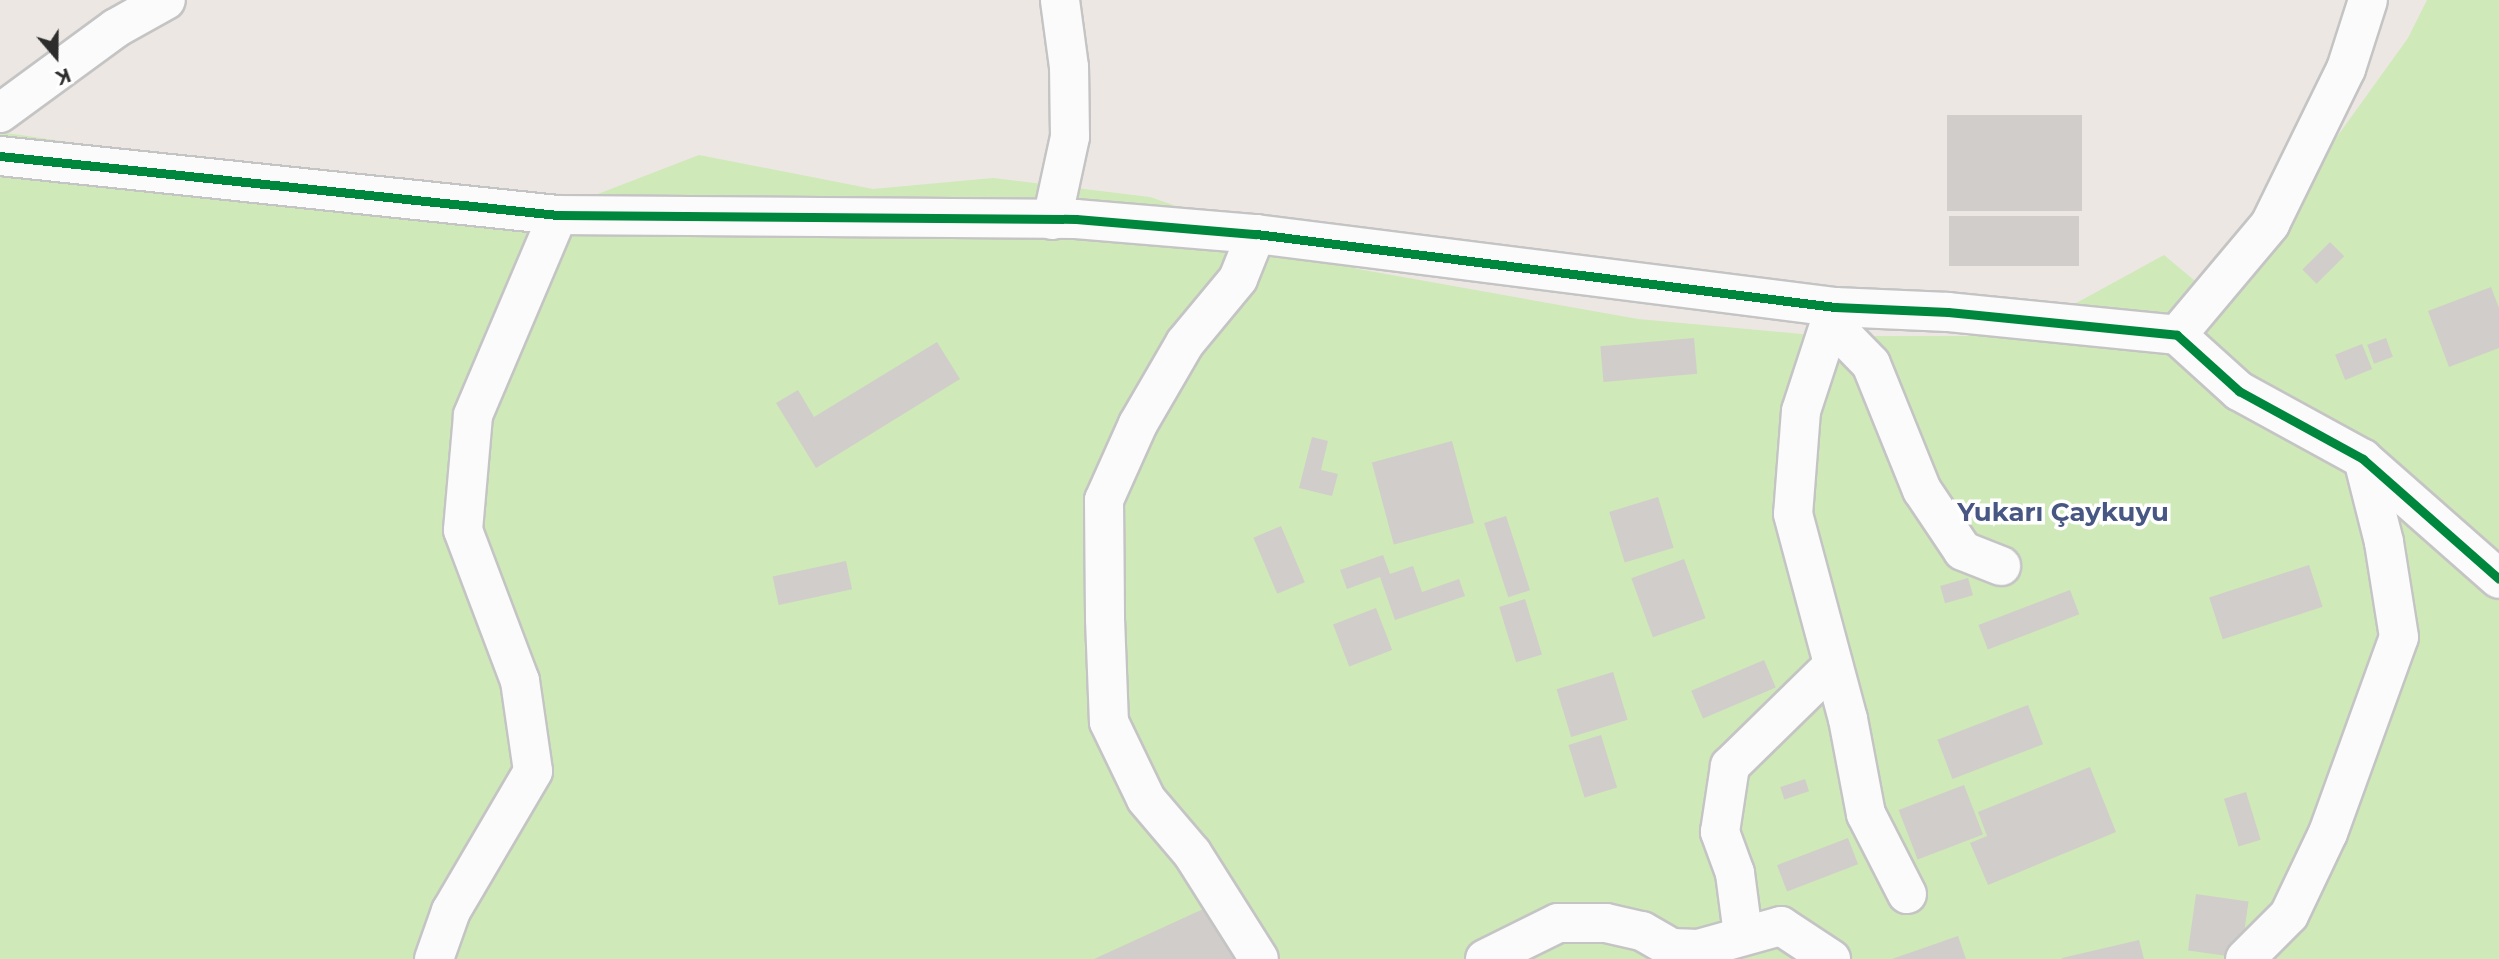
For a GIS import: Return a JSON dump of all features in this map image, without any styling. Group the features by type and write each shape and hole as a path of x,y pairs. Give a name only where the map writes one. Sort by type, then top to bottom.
{"street":[{"path":"0,113 116,28 166,0"},
{"path":"1052,220 1070,136 1069,67 1060,0"},
{"path":"2177,335 2270,224 2346,69 2368,0"},
{"path":"0,156 558,215 1052,220 1256,234 1833,315 1948,312 2177,335 2239,391 2363,459 2499,579"},
{"path":"434,959 451,911 533,771 520,681 463,530 472,415 558,215"},
{"path":"1256,234 1238,279 1185,343 1139,424 1104,500 1109,722 1146,799 1192,853 1259,959"},
{"path":"1833,315 1871,364 1922,490 1964,551 2001,566"},
{"path":"1833,315 1801,411 1793,514 1833,665 1866,814 1907,894"},
{"path":"2245,959 2288,915 2328,833 2399,637 2384,542 2363,459"},
{"path":"1743,934 1735,873 1720,832 1730,766 1833,665"},
{"path":"1485,959 1558,923 1606,923 1642,931 1672,948 1698,949 1743,934 1781,926 1831,959"}],"green space":[{"path":"2427,0 2499,0 2499,959 0,959 0,132 204,162 572,204 699,155 873,189 993,178 1150,197 1358,269 1638,319 1823,336 2016,336 2164,255 2219,301 2408,38"}],"building":[{"path":"1947,115 2082,115 2082,211 1947,211"},
{"path":"1949,216 2079,216 2079,266 1949,266"},
{"path":"2330,242 2344,256 2317,284 2302,270"},
{"path":"2491,287 2499,308 2499,348 2449,367 2428,311"},
{"path":"1694,338 1697,374 1603,382 1600,346"},
{"path":"2386,338 2393,357 2374,364 2367,345"},
{"path":"937,342 960,379 816,468 776,403 798,390 814,417"},
{"path":"2362,344 2372,369 2345,380 2335,355"},
{"path":"1312,437 1328,441 1321,470 1338,474 1332,496 1299,488"},
{"path":"1452,441 1474,523 1394,545 1372,462"},
{"path":"1658,497 1673,548 1625,563 1609,512"},
{"path":"1506,516 1530,590 1508,597 1484,523"},
{"path":"1281,526 1305,582 1277,594 1253,538"},
{"path":"1383,555 1390,574 1413,566 1422,592 1459,579 1465,596 1395,620 1380,577 1347,589 1340,570"},
{"path":"1684,559 1706,618 1653,637 1631,578"},
{"path":"846,561 852,589 779,605 773,577"},
{"path":"2309,565 2323,607 2223,639 2209,597"},
{"path":"1968,578 1973,595 1945,603 1940,586"},
{"path":"2070,590 2079,614 1988,649 1979,625"},
{"path":"1525,599 1542,654 1516,662 1499,607"},
{"path":"1376,608 1392,650 1349,666 1333,624"},
{"path":"1764,660 1776,688 1703,718 1691,691"},
{"path":"1613,672 1628,720 1571,737 1557,689"},
{"path":"2028,705 2043,744 1952,779 1937,740"},
{"path":"1601,735 1617,788 1585,798 1568,745"},
{"path":"2090,767 2116,832 1988,885 1970,843 1987,836 1978,812"},
{"path":"1805,779 1809,791 1784,799 1780,787"},
{"path":"1964,785 1983,834 1918,860 1899,810"},
{"path":"2246,792 2261,840 2239,847 2224,799"},
{"path":"1848,838 1858,864 1787,891 1777,865"},
{"path":"2196,894 2248,901 2241,958 2188,950"},
{"path":"1212,905 1237,959 1094,959"},
{"path":"1958,936 1966,959 1892,959"},
{"path":"2139,940 2144,959 2062,959 2062,958"}],"cycle path":[{"path":"0,156 558,215 1076,219 1256,234 1835,307 1948,312 2177,335 2239,391 2363,459 2499,579"}],"district":[{"name":"Yukarı Çaykuyu","path":"2063,513"}]}
